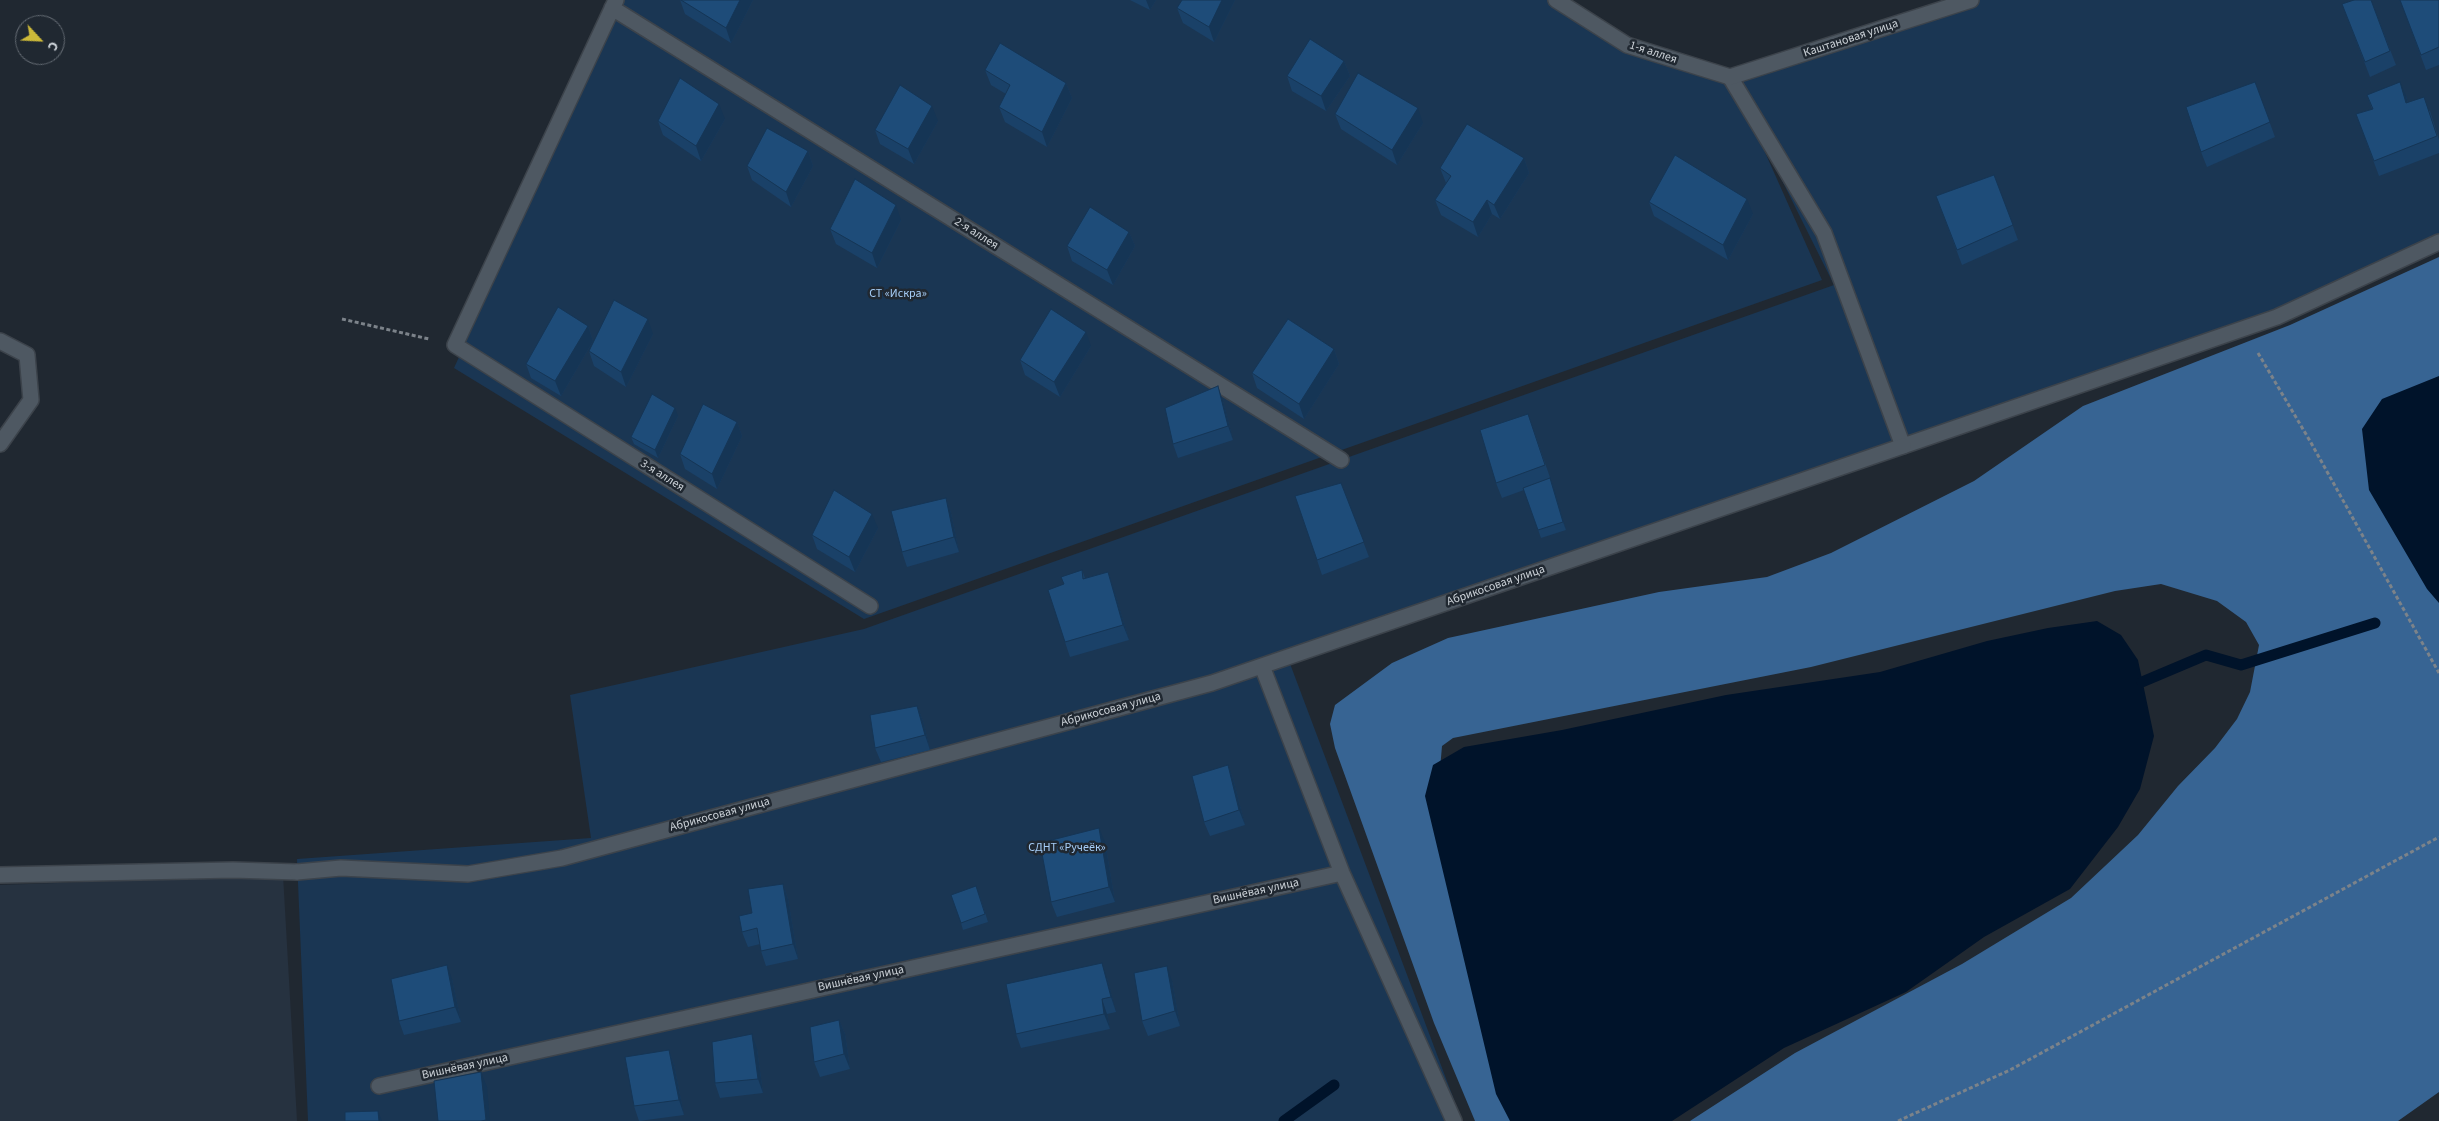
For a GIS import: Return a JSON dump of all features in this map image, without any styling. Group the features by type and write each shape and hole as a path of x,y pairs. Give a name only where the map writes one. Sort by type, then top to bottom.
{"street":[{"name":"1-я аллея","path":"1556,0 1627,45 1730,77"},
{"name":"Каштановая улица","path":"1730,77 1971,0"},
{"path":"455,345 614,4"},
{"name":"2-я аллея","path":"614,4 1341,460"},
{"path":"1730,77 1824,233 1903,446"},
{"name":"Абрикосовая улица","path":"0,876 233,870 298,872 341,868 468,874 562,858 1202,686 2277,318 2439,242"},
{"path":"0,341 27,355 31,400 0,444"},
{"name":"3-я аллея","path":"455,345 870,606"},
{"path":"1262,666 1342,873 1454,1121"},
{"name":"Вишнёвая улица","path":"379,1086 1342,873"}],"path":[{"path":"342,319 455,345"},
{"path":"2243,329 2310,441 2439,673"},
{"path":"1898,1121 2010,1070 2439,837"}],"shaded area":[{"path":"2439,257 2439,1092 2398,1121 1690,1121 1795,1053 1962,964 2071,898 2138,835 2178,786 2215,748 2237,719 2250,692 2259,645 2246,622 2217,601 2161,584 2115,591 1811,667 1453,738 1442,746 1439,781 1534,1121 1475,1121 1434,1023 1335,748 1330,724 1335,705 1392,663 1448,638 1659,592 1767,577 1831,553 1974,481 2083,406 2290,325"},
{"path":"2439,376 2439,603 2427,589 2369,490 2362,429 2382,399"},
{"path":"2097,621 2121,635 2138,660 2154,736 2140,789 2118,827 2070,889 1984,937 1906,992 1784,1048 1672,1121 1510,1121 1496,1094 1425,796 1433,765 1464,747 1562,730 1726,695 1880,672 1987,641 2048,628"},
{"path":"283,875 297,1121 0,1121 0,885"}],"green space":[{"path":"622,0 1555,0 1627,45 1730,77 1971,0 2439,0 2439,247 2305,310 1289,661 1462,1121 308,1121 297,859 591,838 570,695 864,629 1834,285 1739,94 1822,280 864,619 454,368"}],"building":[{"path":"681,0 740,0 726,28"},
{"path":"1182,0 1222,0 1209,27 1177,8"},
{"path":"2354,0 2371,0 2390,51 2365,62 2342,4"},
{"path":"2400,0 2439,0 2439,47 2421,55"},
{"path":"1310,39 1344,61 1321,96 1287,76"},
{"path":"1000,43 1066,83 1042,132 999,107 1010,85 985,70"},
{"path":"1358,73 1418,108 1392,150 1335,114"},
{"path":"680,78 719,104 696,146 658,121"},
{"path":"2255,82 2270,122 2201,152 2186,107"},
{"path":"2400,82 2406,103 2424,97 2437,136 2374,161 2356,114 2373,109 2367,95"},
{"path":"900,85 932,106 908,149 875,130"},
{"path":"1467,124 1524,158 1494,205 1487,200 1473,222 1435,200 1451,176 1440,168"},
{"path":"767,128 808,151 786,192 747,166"},
{"path":"1675,155 1747,199 1723,245 1649,202"},
{"path":"1994,175 2013,225 1957,250 1936,196"},
{"path":"855,179 896,205 872,253 830,229"},
{"path":"1090,207 1129,232 1107,270 1067,246"},
{"path":"614,300 648,319 621,372 589,351"},
{"path":"558,307 588,326 555,381 526,364"},
{"path":"1051,309 1086,332 1054,382 1020,360"},
{"path":"1288,319 1334,349 1299,404 1252,373"},
{"path":"1218,386 1228,426 1173,444 1165,408"},
{"path":"652,394 675,408 655,450 631,437"},
{"path":"703,404 737,422 712,474 680,454"},
{"path":"1528,414 1545,465 1496,483 1480,430"},
{"path":"1550,478 1563,522 1538,530 1523,488"},
{"path":"1341,483 1364,542 1317,560 1295,496"},
{"path":"834,490 872,514 849,557 812,535"},
{"path":"946,498 954,537 902,552 891,511"},
{"path":"1082,570 1083,579 1108,572 1123,625 1065,642 1048,590 1064,584 1061,577"},
{"path":"917,706 925,735 875,748 870,715"},
{"path":"1228,765 1239,810 1204,822 1192,776"},
{"path":"1099,828 1109,887 1051,902 1040,843"},
{"path":"783,884 793,944 761,951 757,928 742,932 739,916 752,913 748,889"},
{"path":"976,886 985,914 961,923 951,895"},
{"path":"1102,963 1111,997 1102,999 1104,1014 1016,1034 1006,984"},
{"path":"447,965 455,1007 399,1021 391,979"},
{"path":"1167,966 1175,1011 1142,1021 1134,973"},
{"path":"839,1020 844,1054 814,1062 810,1027"},
{"path":"752,1034 758,1079 715,1083 712,1042"},
{"path":"669,1050 679,1100 634,1106 625,1057"},
{"path":"481,1072 486,1120 438,1121 434,1081"},
{"path":"378,1111 379,1121 345,1121 345,1112"}],"waterway":[{"path":"2142,682 2206,655 2241,665 2375,623"},
{"path":"1284,1121 1334,1085"}],"park label":[{"name":"СТ «Искра»","path":"898,294"},
{"name":"СДНТ «Ручеёк»","path":"1067,848"}]}
